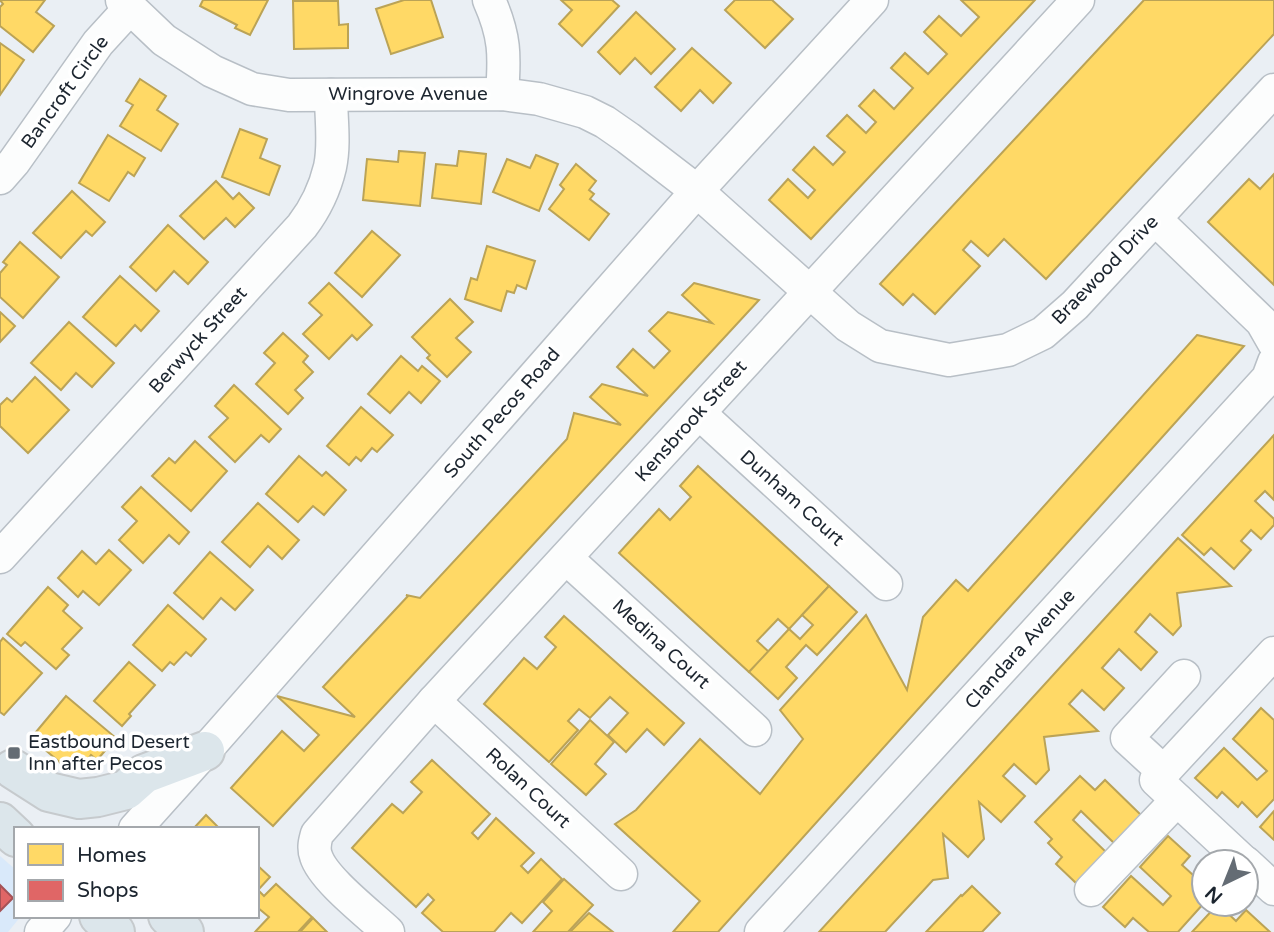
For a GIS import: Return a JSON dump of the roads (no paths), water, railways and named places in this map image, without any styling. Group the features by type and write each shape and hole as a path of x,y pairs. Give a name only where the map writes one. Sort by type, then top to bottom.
{"main road":[{"path":"7,764 49,792 79,799 126,790 144,774 205,751"},
{"path":"7,764 74,827"},
{"path":"0,822 14,835"},
{"path":"101,918 115,932"},
{"path":"170,918 184,932"}],"street":[{"path":"489,0 499,23 504,48 502,94"},
{"name":"Kensbrook Street","path":"388,932 332,879 316,858 314,847 317,834 434,701 1077,0"},
{"name":"South Pecos Road","path":"137,827 697,191 870,1"},
{"name":"Wingrove Avenue","path":"126,4 164,40 212,71 253,89 289,95 502,94 539,99 585,112 605,122 697,191"},
{"name":"Bancroft Circle","path":"0,178 126,4"},
{"name":"Braewood Drive","path":"697,191 848,326 880,346 949,360 1008,349 1043,333 1075,305 1274,90"},
{"name":"Berwyck Street","path":"0,557 309,217 322,191 330,166 331,95"},
{"path":"1155,219 1262,322 1274,343"},
{"name":"Clandara Avenue","path":"761,932 1268,377 1274,362"},
{"name":"Dunham Court","path":"699,413 886,584"},
{"name":"Medina Court","path":"566,558 755,730"},
{"path":"1091,890 1166,784 1274,653"},
{"path":"1184,676 1127,738 1166,784 1230,848"},
{"name":"Rolan Court","path":"434,701 621,874"},
{"path":"1260,876 1274,889"},
{"path":"41,932 53,918"}],"place":[{"name":"Eastbound Desert Inn after Pecos","path":"14,753"}]}
